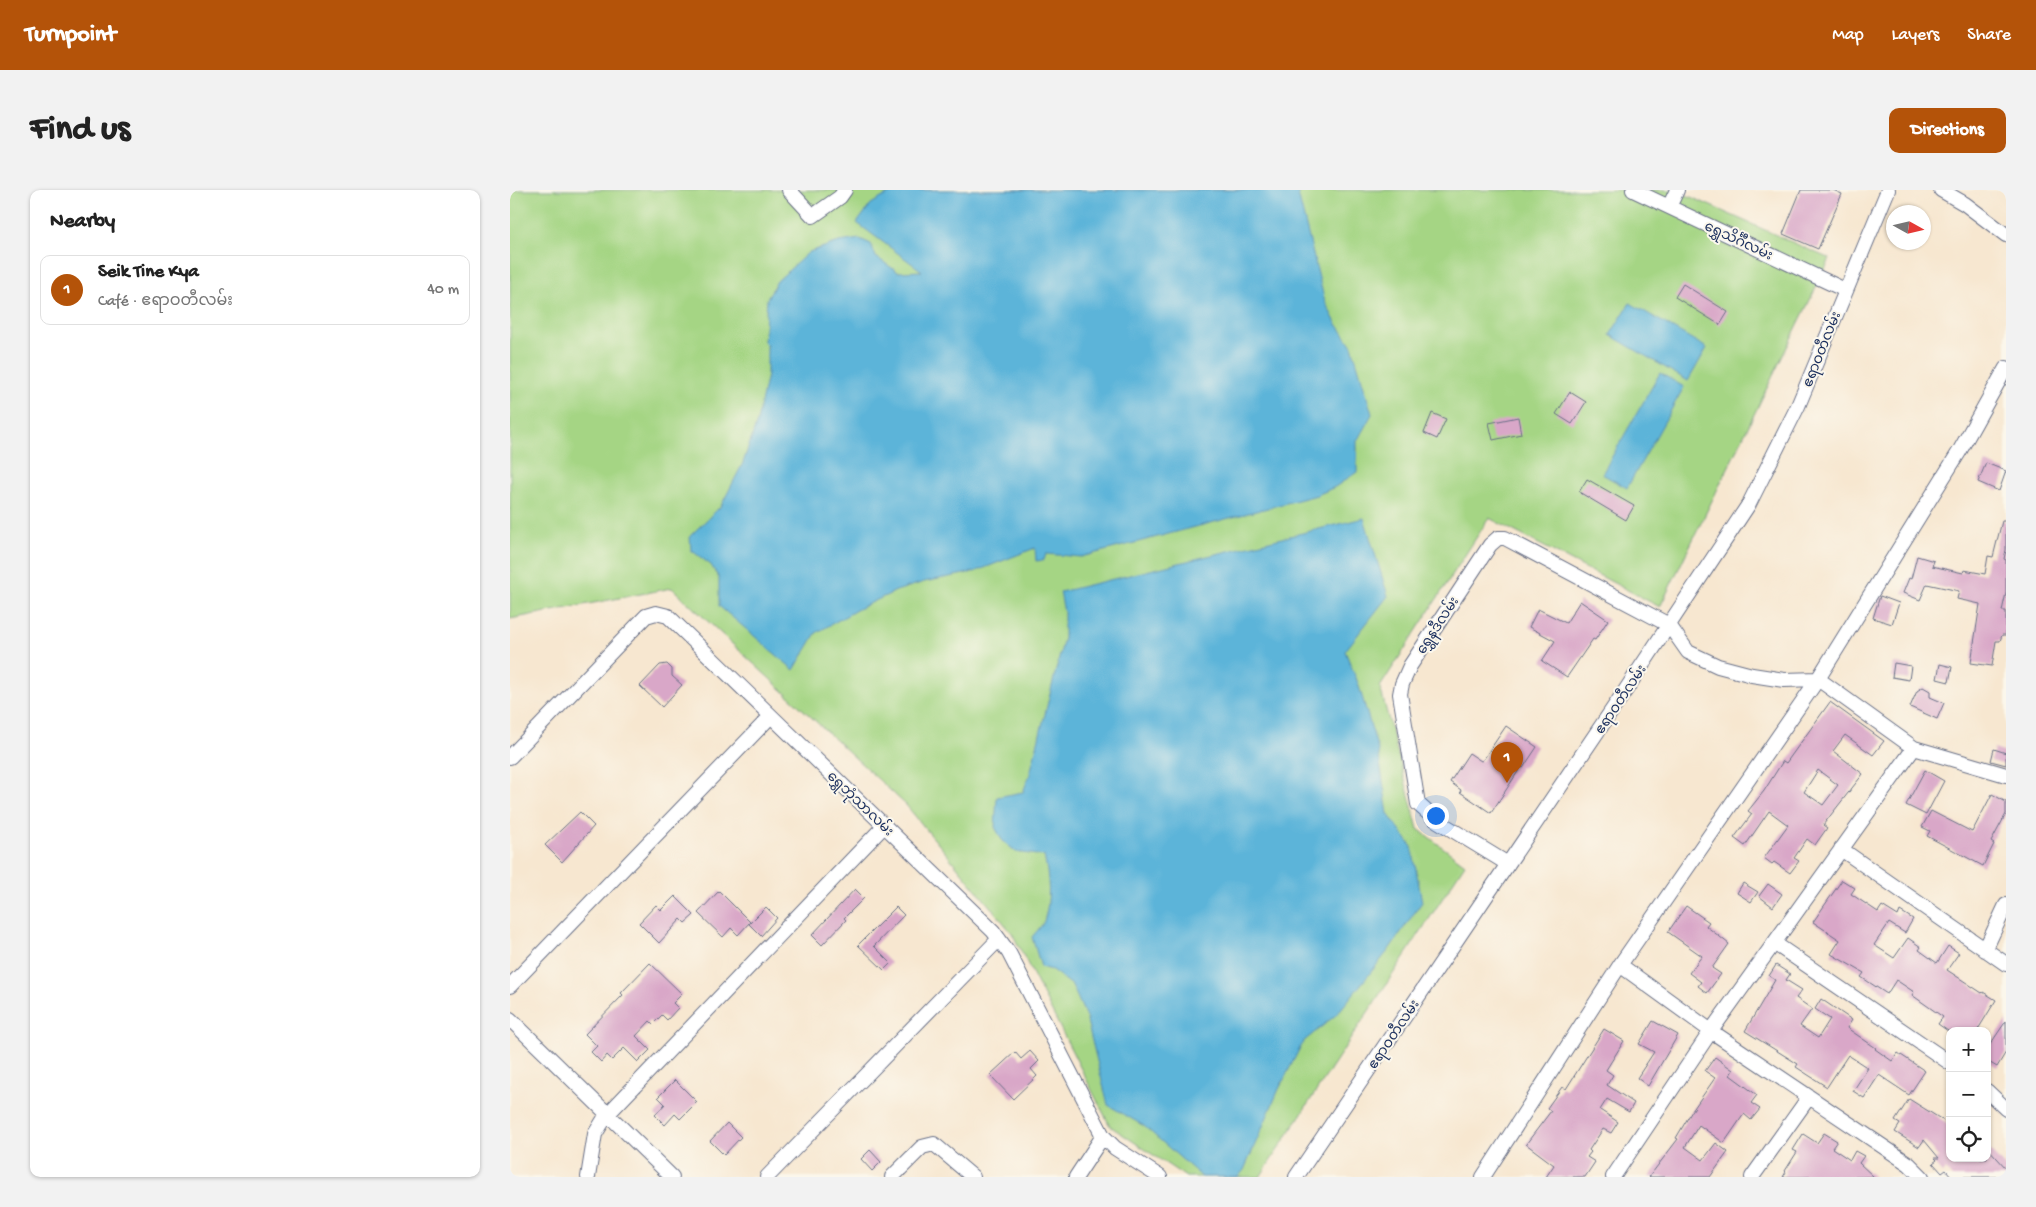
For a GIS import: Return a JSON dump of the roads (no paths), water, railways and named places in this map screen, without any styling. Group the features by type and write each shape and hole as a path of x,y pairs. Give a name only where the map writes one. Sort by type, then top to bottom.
{"street":[{"path":"789,190 813,216 840,197 845,190"},
{"name":"ရွှေသိင်္ဂီလမ်း","path":"1633,190 1845,290"},
{"path":"1670,207 1677,190"},
{"name":"ဧရာဝတီလမ်း","path":"1296,1177 1749,504 1798,406 1888,190"},
{"path":"1941,190 1965,204 2006,235"},
{"path":"1483,1177 1620,965 1818,679 1959,452 2006,368"},
{"name":"ရွှေနဒီလမ်း","path":"1508,864 1436,820 1418,804 1400,694 1410,666 1490,545 1498,538 1505,538 1669,625"},
{"name":"ရွှေဘုံသာလမ်း","path":"510,757 650,614 656,613 668,616 983,921 999,939 1009,953 1104,1136 1115,1148 1160,1177"},
{"path":"1669,625 1688,652 1718,666 1752,675 1784,680 1818,679 1914,748 2006,775"},
{"path":"510,986 771,716"},
{"path":"1614,1177 1711,1030 1914,748"},
{"path":"588,1177 595,1134 608,1114 884,826"},
{"path":"1841,850 2006,964"},
{"path":"1985,950 2006,906"},
{"path":"767,1177 999,939"},
{"path":"1774,943 1946,1059"},
{"path":"1620,965 1711,1030 1909,1164 1922,1177"},
{"path":"510,1019 672,1177"},
{"path":"1991,1095 2006,1109"},
{"path":"1752,1177 1809,1097"},
{"path":"1076,1177 1104,1136"},
{"path":"892,1177 922,1147 934,1144 973,1177"}],"water":[{"path":"895,190 1297,190 1325,302 1352,346 1372,414 1357,441 1357,472 1335,487 1317,495 1081,557 1046,554 1044,560 1036,561 1035,548 974,572 924,582 896,591 858,609 816,633 794,670 719,606 719,578 711,565 691,550 690,536 721,506 743,463 757,422 767,375 767,345 764,342 767,299 777,281 809,252 839,242 860,239 871,244 876,257 898,272 922,271 857,223 871,204"},
{"path":"1630,303 1707,348 1688,381 1610,335"},
{"path":"1660,373 1684,387 1627,488 1602,474"},
{"path":"1364,518 1388,596 1345,651 1358,683 1378,750 1388,814 1412,847 1422,902 1388,951 1337,1014 1303,1042 1279,1089 1244,1170 1238,1177 1202,1177 1144,1126 1108,1105 1086,1017 1072,985 1052,970 1041,967 1032,937 1043,923 1048,905 1048,880 1044,856 1016,852 1002,840 995,827 997,797 1023,792 1030,774 1064,638 1064,612 1060,592"}],"place":[{"name":"Seik Tine Kya","path":"1507,783"}]}
